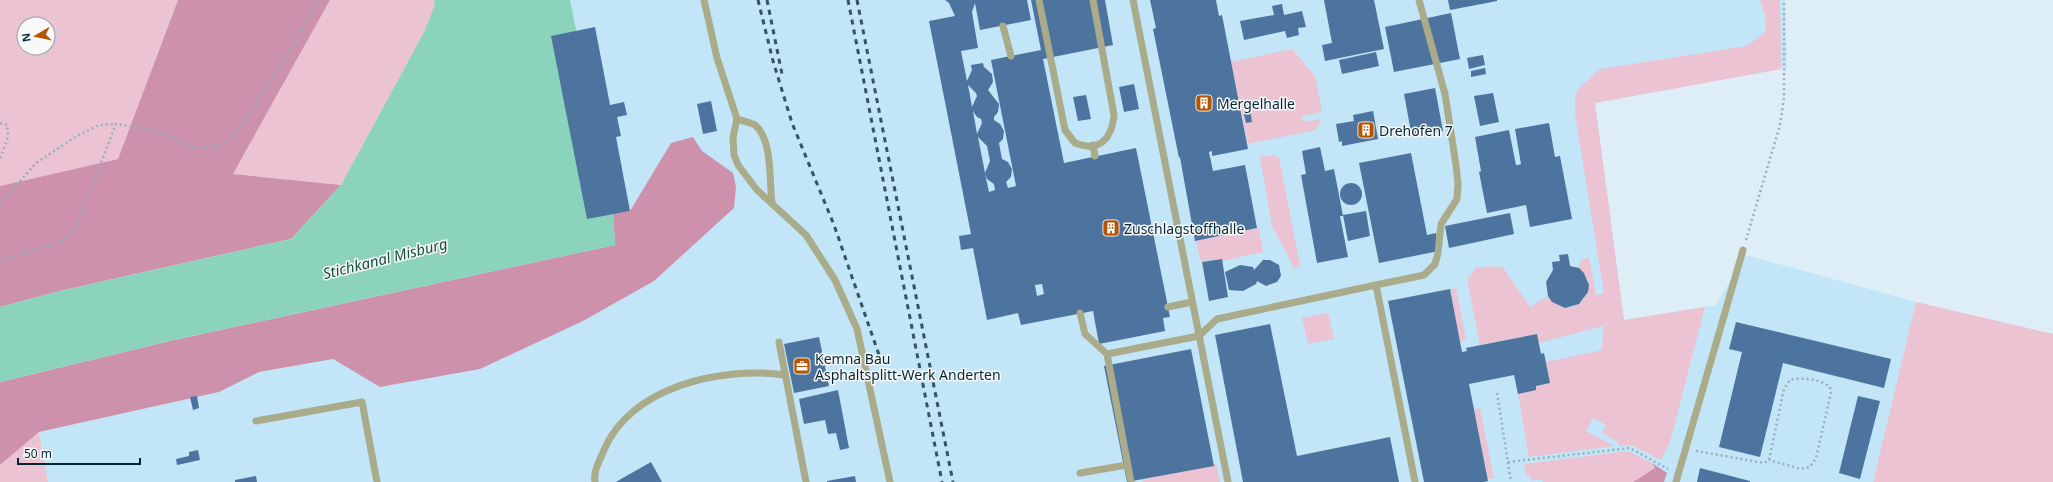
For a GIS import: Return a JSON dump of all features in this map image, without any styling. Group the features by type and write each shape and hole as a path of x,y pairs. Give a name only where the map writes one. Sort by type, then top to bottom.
{"lane":[{"path":"704,0 717,58 737,119 733,137 734,156 738,165 757,190 806,235 835,280 857,329 890,482"},
{"path":"1038,0 1065,130 1075,143 1081,145 1093,145 1104,141 1110,136 1113,128 1114,115 1092,0"},
{"path":"1133,0 1228,482"},
{"path":"1107,354 1199,336 1217,320 1424,275 1435,264 1438,253 1441,224 1457,200 1457,171 1445,94 1419,0"},
{"path":"1003,26 1012,56"},
{"path":"737,119 754,124 763,135 767,145 769,184 772,203"},
{"path":"1093,145 1096,156"},
{"path":"1677,479 1743,250"},
{"path":"1376,285 1415,482"},
{"path":"1168,307 1192,302"},
{"path":"1080,313 1085,334 1107,354 1131,482"},
{"path":"778,342 806,482"},
{"path":"595,482 594,475 608,441 622,422 635,410 671,388 744,372 764,372 785,375"},
{"path":"256,421 362,402 377,482"},
{"path":"1080,474 1127,465"}],"path":[{"path":"0,204 36,163 77,136 99,125 116,124 156,131 192,147 204,148 226,144 244,123 300,35 317,0"},
{"path":"1743,250 1780,125 1784,98 1784,0"},
{"path":"0,123 7,125 8,137 0,160"},
{"path":"0,261 66,240 75,229 116,124"},
{"path":"1686,449 1764,463 1769,460 1801,469 1810,467 1816,458 1831,393 1830,387 1825,383 1798,378 1790,380 1784,389 1769,460"},
{"path":"1497,392 1511,482"},
{"path":"1508,462 1630,448 1677,479"}],"shaded area":[{"path":"0,0 178,0 118,159 0,186"},
{"path":"178,0 330,0 233,174 341,185 291,239 60,291 0,307 0,186 118,159"},
{"path":"330,0 434,0 435,5 424,32 341,185 233,174"},
{"path":"421,0 1785,0 1787,67 1595,103 1624,320 1716,305 1746,255 1916,302 1873,482 48,482 39,432 219,392 259,372 333,359 380,387 480,369 583,321 654,281 734,208 627,251 473,286"},
{"path":"1760,0 1780,0 1781,69 1595,103 1624,320 1705,307 1670,442 1661,460 1631,445 1619,446 1618,442 1602,433 1606,425 1593,418 1586,431 1614,446 1529,457 1518,394 1536,390 1536,386 1550,383 1546,362 1602,350 1603,326 1539,343 1537,334 1480,345 1467,279 1476,268 1492,266 1498,268 1502,266 1530,307 1548,296 1556,304 1565,307 1574,306 1581,302 1586,295 1588,287 1586,277 1579,268 1581,260 1589,257 1596,295 1604,293 1575,114 1575,96 1579,88 1600,69 1747,46 1766,32 1765,16"},
{"path":"1292,49 1315,76 1322,112 1302,116 1303,122 1322,119 1315,130 1248,144 1231,62"},
{"path":"693,137 702,151 733,173 736,187 734,208 654,281 583,321 480,369 380,387 333,359 259,372 219,392 39,432 0,465 0,382 174,340 615,245 613,214 630,211 671,143"},
{"path":"1273,155 1279,158 1300,266 1294,268 1272,226 1260,157"},
{"path":"1259,228 1263,252 1222,261 1221,259 1201,261 1196,241"},
{"path":"1456,288 1466,340 1460,341 1450,289"},
{"path":"1916,302 2053,334 2053,482 1873,482"},
{"path":"1328,313 1334,339 1308,344 1302,318"},
{"path":"1480,408 1494,478 1488,479 1474,409"},
{"path":"39,432 48,482 0,482 0,465"},
{"path":"1628,451 1652,463 1655,468 1633,482 1543,482 1542,479 1531,481 1530,475 1526,475 1524,464"},
{"path":"1652,463 1667,473 1664,482 1633,482 1655,468"},
{"path":"1216,464 1220,482 1143,482 1143,480"}],"water":[{"name":"Stichkanal Misburg","path":"434,0 570,0 613,214 615,245 174,340 0,382 0,307 60,291 291,239 341,185 424,32 435,5"}],"building":[{"path":"945,0 1027,0 1031,20 980,30 975,3 972,12 978,48 961,51 967,81 972,70 971,65 983,63 984,67 992,74 993,82 988,90 999,104 998,112 994,117 994,120 1000,124 1004,131 1003,139 999,143 1002,159 1008,162 1012,169 1011,177 1006,182 1008,188 1016,186 991,60 1041,50 1031,0 1105,0 1113,45 1043,59 1064,163 1136,148 1170,317 1163,318 1165,331 1099,344 1093,311 1021,325 1018,313 987,320 973,248 961,250 959,236 971,234 929,21 955,16 949,3","holes":["968,85 977,96 972,107","973,111 977,117 981,119 982,123 977,134","978,137 987,146 990,161 985,173","985,174 987,179 994,184 995,190 989,192","1042,284 1044,294 1037,296 1035,285"]},
{"name":"Mergelhalle","path":"1150,0 1216,0 1219,16 1222,15 1248,149 1212,156 1212,151 1209,152 1213,171 1245,165 1257,228 1195,241 1180,157 1179,158 1153,29 1156,28"},
{"path":"1324,0 1374,0 1384,49 1325,61 1322,45 1332,43"},
{"path":"1448,0 1497,0 1497,1 1450,10"},
{"path":"1282,4 1284,15 1302,11 1306,27 1298,28 1299,35 1287,38 1285,31 1244,40 1240,21 1274,15 1272,6"},
{"path":"1451,13 1460,59 1394,72 1385,27"},
{"path":"595,27 610,105 624,102 627,115 617,117 621,136 616,137 630,211 587,219 551,36"},
{"path":"1376,52 1379,66 1342,74 1339,60"},
{"path":"1483,55 1485,65 1469,69 1467,58"},
{"path":"1485,68 1486,74 1471,77 1471,71"},
{"path":"1134,84 1139,109 1124,112 1119,87"},
{"path":"1435,88 1443,131 1412,137 1404,94"},
{"path":"1493,93 1499,122 1480,126 1474,96"},
{"path":"1086,95 1091,119 1078,121 1073,97"},
{"path":"711,101 717,131 703,134 697,104"},
{"path":"1250,109 1252,122 1246,123 1243,110"},
{"path":"1373,111 1378,139 1342,146 1342,141 1339,142 1336,124 1354,121 1353,115"},
{"path":"1549,123 1555,157 1560,156 1572,219 1530,227 1526,205 1487,213 1479,172 1481,171 1475,137 1509,130 1516,165 1518,165 1521,164 1515,129"},
{"path":"1320,147 1325,171 1334,169 1343,216 1340,216 1348,257 1317,263 1301,175 1306,174 1302,151"},
{"path":"1411,153 1427,235 1436,233 1439,251 1379,263 1359,163"},
{"path":"1347,183 1355,183 1362,190 1362,198 1355,205 1347,205 1340,198 1340,190"},
{"path":"1366,211 1370,236 1348,241 1343,215"},
{"path":"1510,213 1514,234 1449,248 1445,226"},
{"path":"1568,254 1570,266 1579,268 1584,273 1589,285 1588,292 1579,304 1565,308 1552,302 1548,296 1546,282 1553,270 1552,262 1560,261 1559,255"},
{"path":"1222,259 1228,297 1209,301 1202,262"},
{"path":"1263,260 1270,260 1279,265 1281,276 1277,282 1266,286 1257,281 1256,284 1243,291 1229,290 1225,272 1240,265 1253,267 1254,270"},
{"path":"1450,289 1462,352 1467,351 1466,348 1537,334 1541,354 1544,353 1550,383 1536,386 1536,390 1518,394 1514,375 1469,384 1488,481 1484,482 1424,482 1388,301"},
{"path":"1736,322 1891,359 1884,388 1783,363 1760,457 1719,447 1742,352 1729,349"},
{"path":"1270,324 1297,456 1390,437 1399,482 1243,482 1215,335"},
{"path":"819,337 829,386 794,393 784,344"},
{"path":"1191,349 1214,466 1127,482 1104,366"},
{"path":"838,390 849,448 840,450 836,433 828,434 825,420 804,424 799,399"},
{"path":"197,396 199,408 193,410 190,397"},
{"path":"1858,396 1880,401 1860,479 1839,473"},
{"path":"198,450 200,460 177,465 176,459 189,456 189,452"},
{"path":"651,462 662,482 616,482 621,479"},
{"path":"1700,468 1750,481 1750,482 1697,482"},
{"path":"256,476 257,482 235,482 235,480"},
{"path":"855,476 856,482 827,482 827,481"}],"railway":[{"path":"758,0 773,61 792,123 834,225 887,378"},
{"path":"767,0 782,74"},
{"path":"848,0 942,482"},
{"path":"857,0 953,482"}],"place":[{"name":"Mergelhalle","path":"1204,103"},
{"name":"Drehofen 7","path":"1366,130"},
{"name":"Zuschlagstoffhalle","path":"1111,228"},
{"name":"Kemna Bau Asphaltsplitt-Werk Anderten","path":"802,366"}]}
